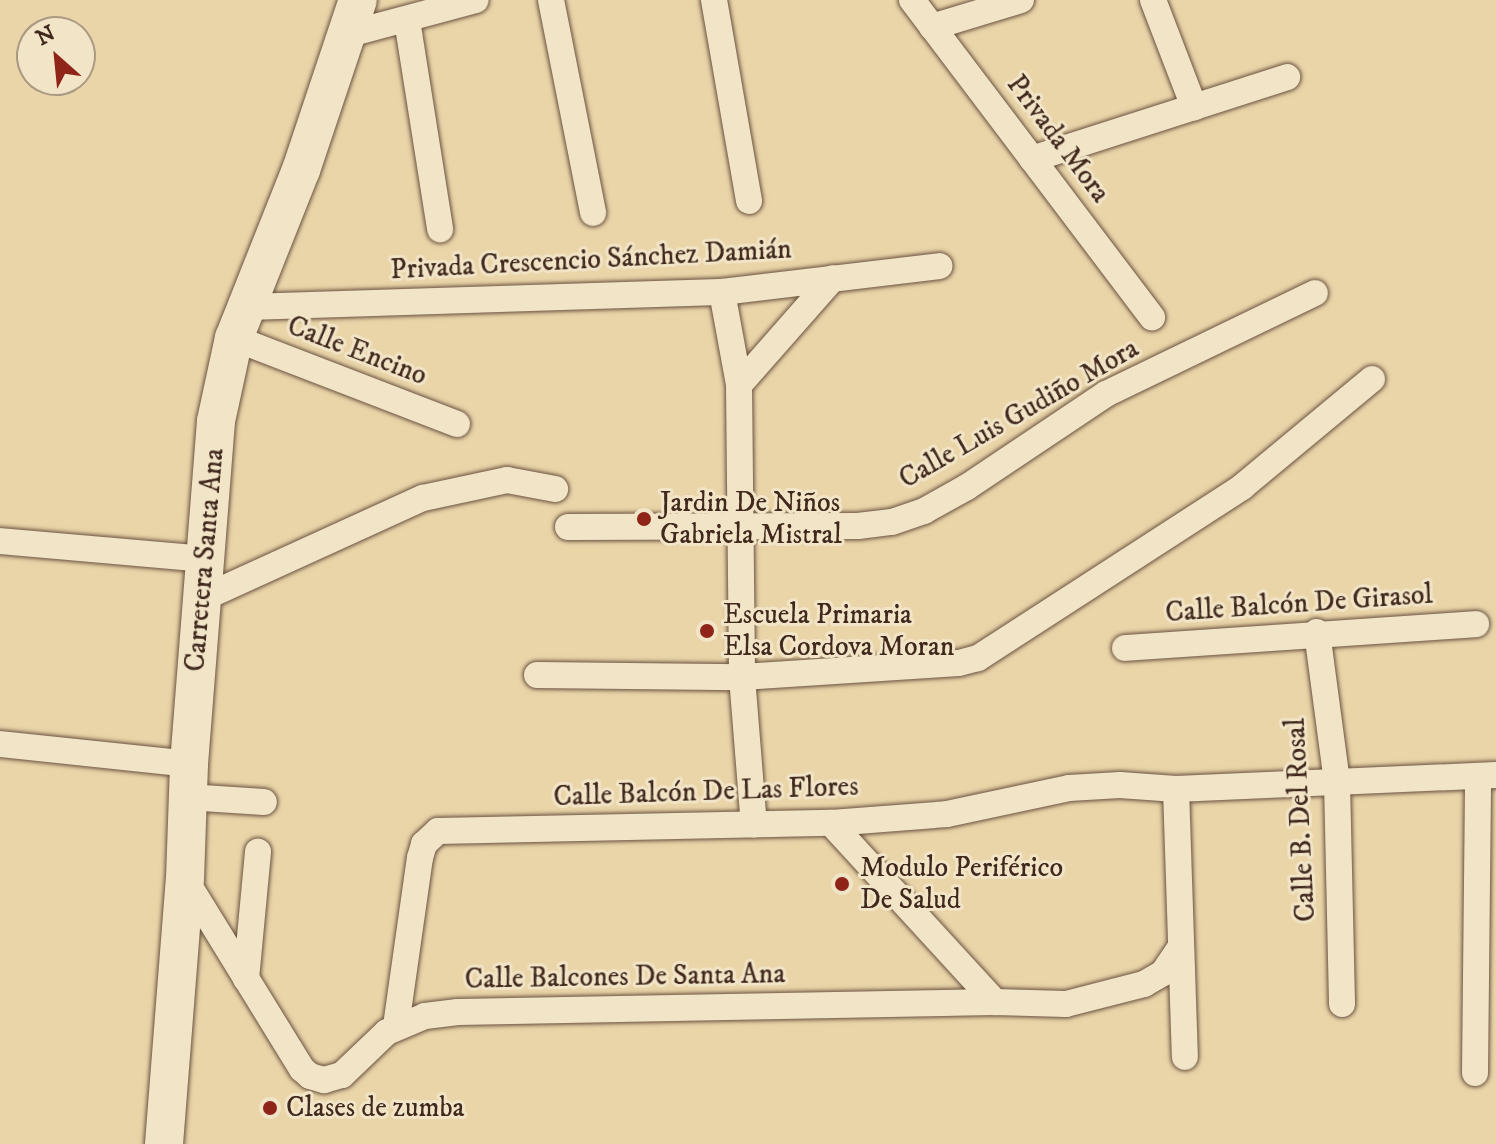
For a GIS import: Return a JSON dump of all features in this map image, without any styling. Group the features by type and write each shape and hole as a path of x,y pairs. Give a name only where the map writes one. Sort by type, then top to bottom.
{"main road":[{"name":"Carretera Santa Ana","path":"164,1144 216,421 239,322 301,170 353,17"}],"street":[{"path":"353,17 407,20 476,0"},
{"path":"551,0 593,213"},
{"path":"714,0 749,201"},
{"name":"Privada Mora","path":"912,0 1152,317"},
{"path":"932,27 1021,0"},
{"path":"1153,0 1194,107"},
{"path":"407,20 440,229"},
{"path":"1032,159 1287,77"},
{"name":"Privada Crescencio Sánchez Damián","path":"239,322 722,292 939,266"},
{"path":"739,385 833,278"},
{"path":"722,292 739,385 742,677 754,825"},
{"name":"Calle Luis Gudiño Mora","path":"568,527 858,526 892,522 924,511 1106,394 1315,293"},
{"name":"Calle Encino","path":"239,322 457,424"},
{"path":"537,675 742,677 959,663 978,658 1242,487 1372,379"},
{"path":"201,599 423,498 507,480 555,489"},
{"path":"0,541 204,559"},
{"name":"Calle Balcón De Girasol","path":"1125,648 1317,632 1476,624"},
{"name":"Calle B. Del Rosal","path":"1317,632 1337,782 1342,1004"},
{"path":"0,744 188,780 264,802"},
{"path":"1475,1073 1487,775"},
{"name":"Calle Balcón De Las Flores","path":"396,1026 420,858 430,835 447,829 831,823 947,814 1069,788 1120,785 1176,789 1487,775"},
{"path":"1176,789 1185,1057"},
{"path":"831,823 995,1002"},
{"path":"246,979 258,852"},
{"name":"Calle Balcones De Santa Ana","path":"185,879 302,1069 317,1079 333,1079 342,1075 396,1026 425,1016 458,1012 995,1002 1066,1004 1104,997 1144,984 1163,973 1179,949"}],"place":[{"name":"Jardin De Niños Gabriela Mistral","path":"644,519"},
{"name":"Escuela Primaria Elsa Cordova Moran","path":"707,631"},
{"name":"Modulo Periférico De Salud","path":"842,884"},
{"name":"Clases de zumba","path":"270,1108"}]}
